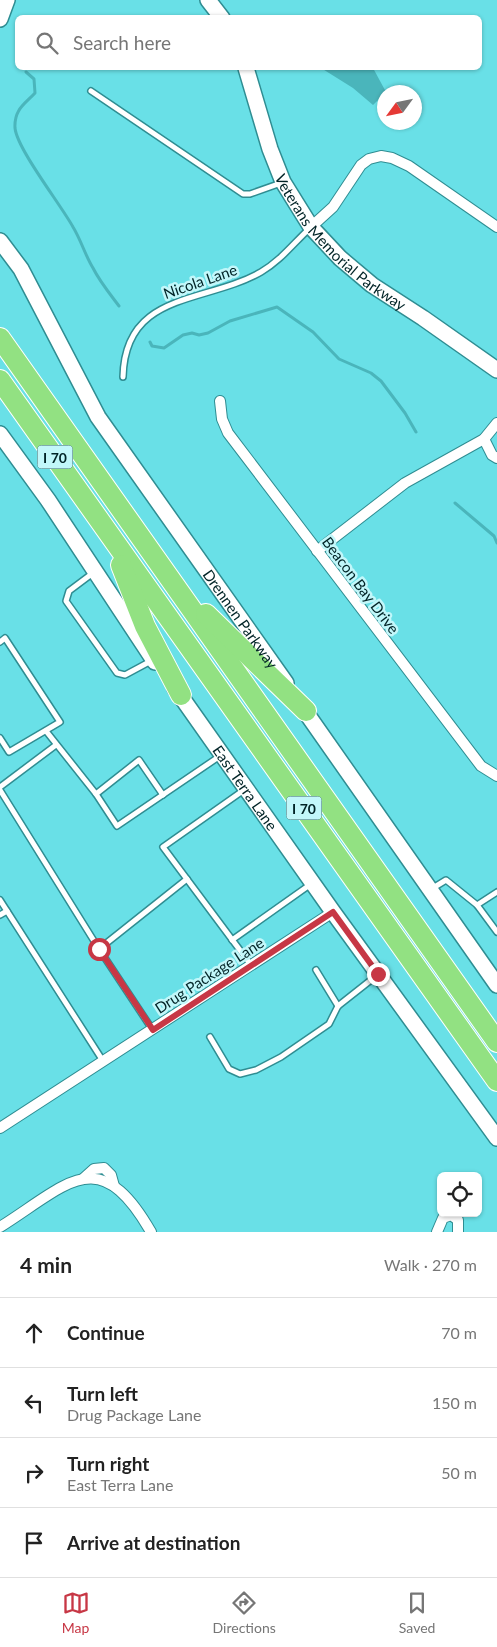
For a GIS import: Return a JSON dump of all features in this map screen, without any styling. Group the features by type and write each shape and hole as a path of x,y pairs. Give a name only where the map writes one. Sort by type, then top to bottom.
{"highway":[{"name":"I 70","path":"0,338 497,1042"},
{"name":"I 70","path":"0,380 497,1081"},
{"path":"109,535 145,626 181,695"},
{"path":"166,573 306,711"}],"main road":[{"path":"0,19 7,0"},
{"path":"208,0 220,15"},
{"name":"Veterans Memorial Parkway","path":"247,70 270,149 284,182 311,228 340,258 372,285 497,370"},
{"name":"Drennen Parkway","path":"0,241 21,269 98,417 497,985"},
{"name":"East Terra Lane","path":"0,434 48,500 153,659 181,695 333,912 497,1138"}],"street":[{"path":"311,228 333,207 361,165 370,159 381,156 408,166 497,227"},
{"name":"Beacon Bay Drive","path":"220,401 222,419 228,433 481,766 497,776"},
{"path":"317,551 381,500 442,461 484,439 497,423"},
{"path":"484,439 487,448 497,458"},
{"name":"Drug Package Lane","path":"0,1128 333,912"},
{"path":"0,1227 71,1182 87,1177 94,1169 104,1168 111,1175 114,1186 151,1232"},
{"path":"437,1232 443,1218 451,1215 458,1220 458,1232"}],"lane":[{"path":"92,91 243,194 250,194 284,182"},
{"name":"Nicola Lane","path":"124,377 124,362 128,346 142,323 155,311 260,273 283,256 311,228"},
{"path":"94,572 69,591 66,601 117,673 126,675 153,659"},
{"path":"0,642 5,638 60,722 8,752 0,738"},
{"path":"46,731 96,794 118,826 222,754"},
{"path":"56,746 0,789 99,949 153,1030"},
{"path":"96,794 139,760 163,795"},
{"path":"246,788 163,847 251,965"},
{"path":"99,949 187,879"},
{"path":"430,890 446,880 477,905 497,932"},
{"path":"232,940 312,882"},
{"path":"477,905 497,892"},
{"path":"0,900 103,1062"},
{"path":"0,915 7,911"},
{"path":"316,970 338,1006"},
{"path":"210,1037 229,1069 240,1074 256,1070 281,1057 330,1024 338,1006 378,974"}],"water":[{"path":"324,70 374,70 382,85 377,85 377,101 373,105 353,88"}],"waterway":[{"path":"26,72 34,79 35,93 18,111 16,116 15,128 18,137 31,163 73,227 90,263 105,288 119,306"},
{"path":"150,342 152,346 164,348 183,335 208,333 230,321 277,307 313,332 339,359 371,373 381,381 405,413 416,432"},
{"path":"455,503 494,536 497,543"}],"route":[{"path":"99,949 153,1030 333,912 378,974"}]}
